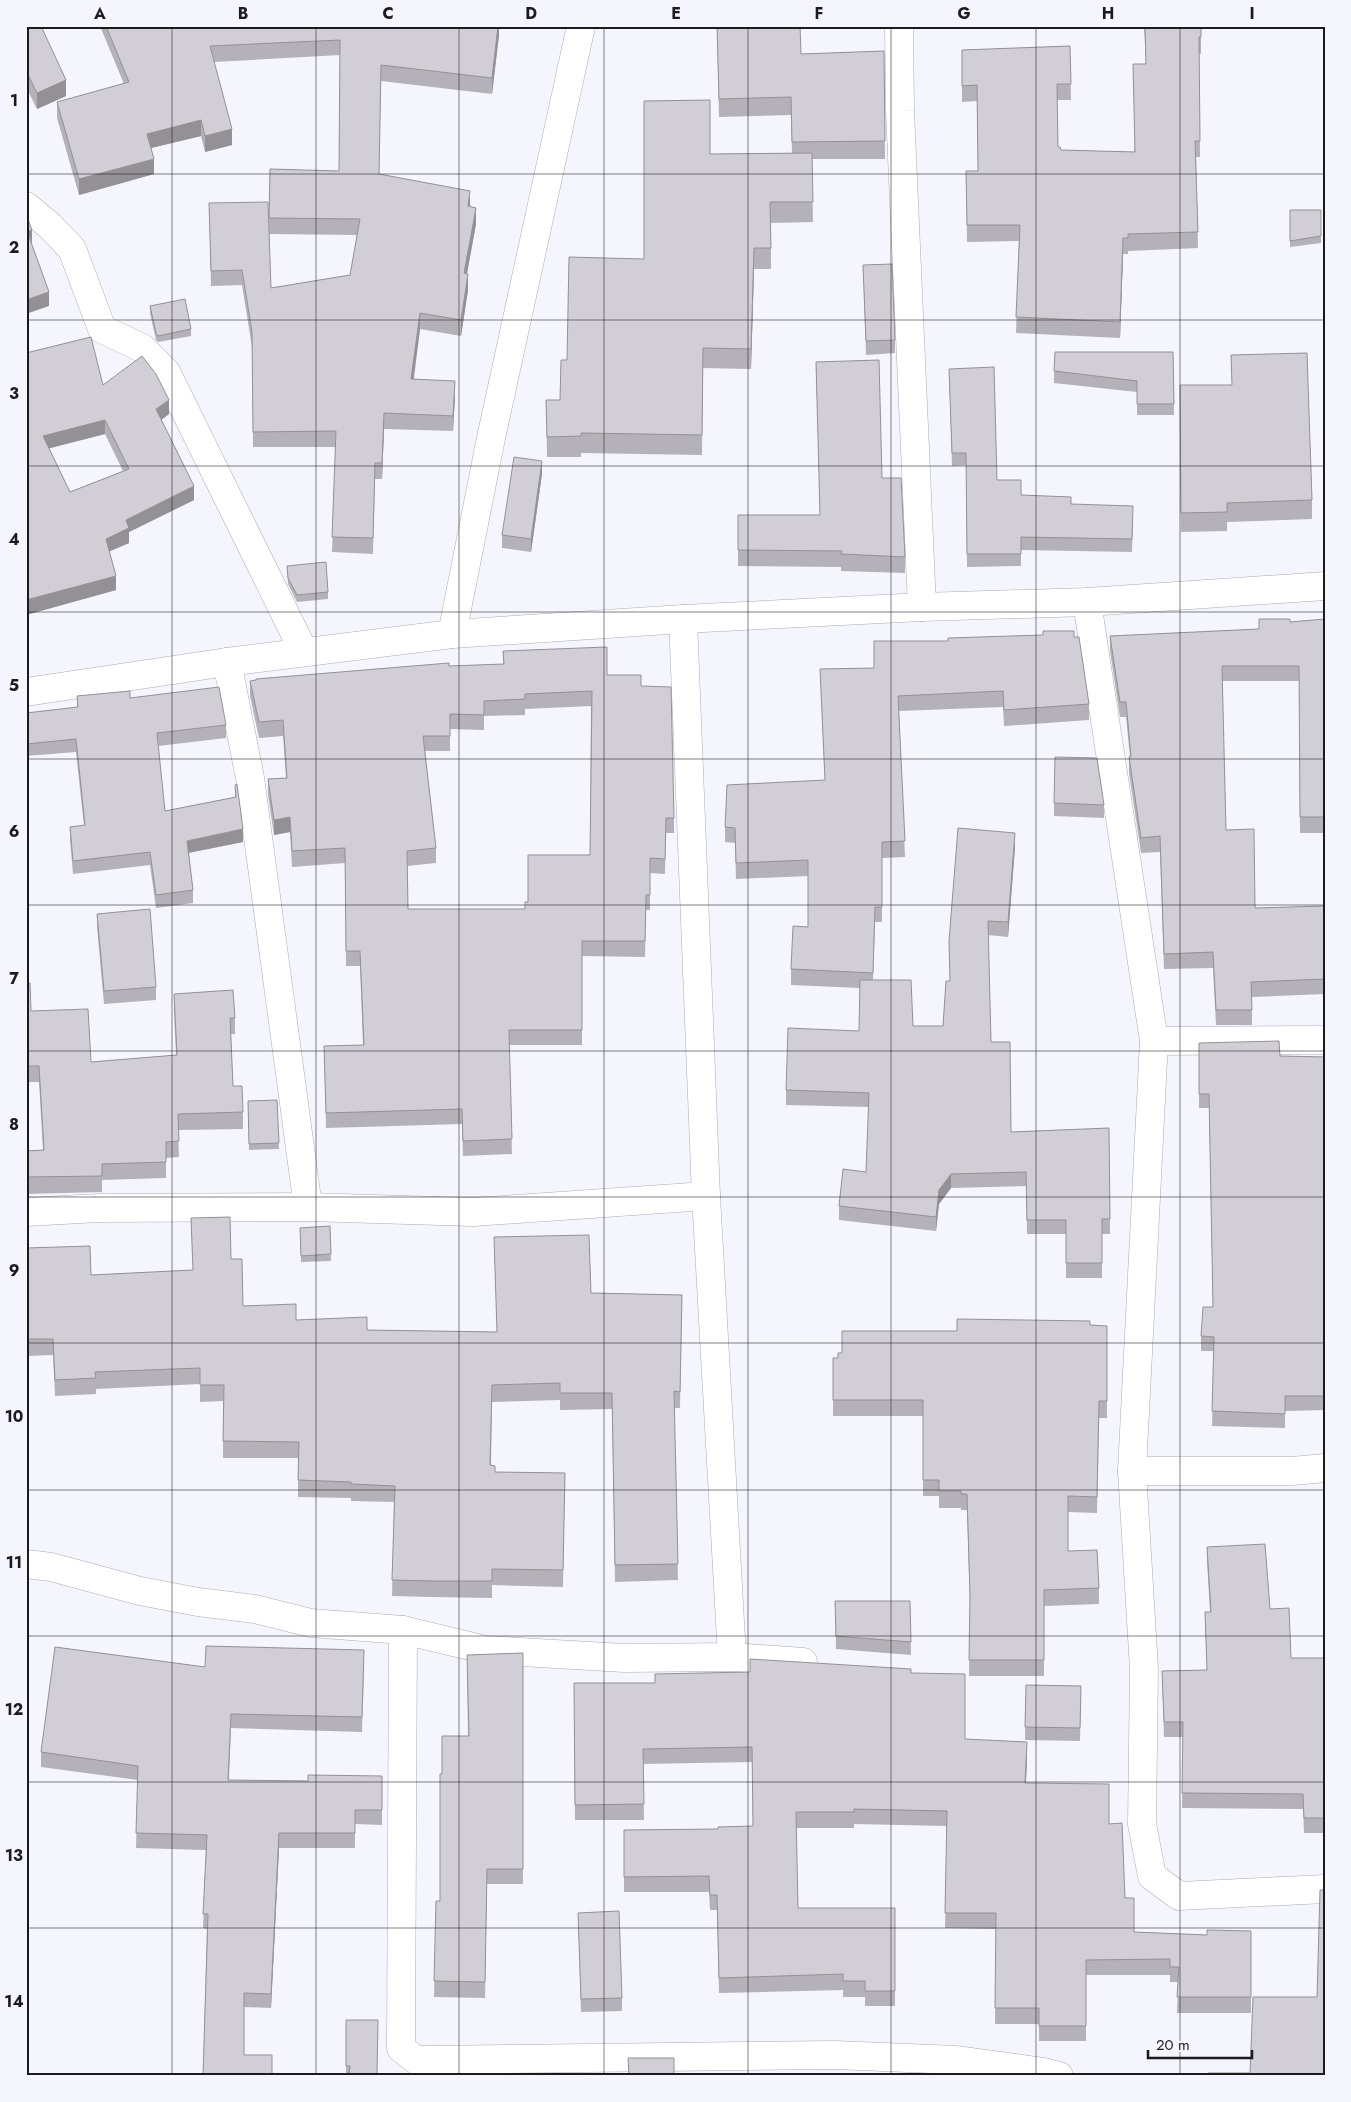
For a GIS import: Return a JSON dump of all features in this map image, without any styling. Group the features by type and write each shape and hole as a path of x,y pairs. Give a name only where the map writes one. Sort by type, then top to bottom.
{"street":[{"path":"452,634 491,438 581,26"},
{"path":"899,26 900,121 922,607"},
{"path":"26,206 50,226 72,249 102,329 142,348 166,372 304,652"},
{"path":"26,692 227,662 452,634 922,607 1087,602 1325,586"},
{"path":"1087,602 1154,1042 1132,1471 1144,1669 1142,1824 1152,1876 1179,1896 1325,1889"},
{"path":"683,620 706,1196 732,1657"},
{"path":"227,662 250,778 308,1207"},
{"path":"1154,1042 1325,1040"},
{"path":"26,1212 99,1208 308,1207 473,1212 706,1196"},
{"path":"1132,1471 1292,1471 1325,1468"},
{"path":"26,1564 51,1567 140,1591 198,1602 255,1608 311,1623 403,1630 486,1650 624,1658 732,1657 830,1664"},
{"path":"403,1630 401,2048 416,2060 835,2055 957,2060 1044,2072 1059,2076"}],"building":[{"path":"26,26 41,26 66,80 37,93 26,71"},
{"path":"106,26 498,26 492,78 381,65 379,174 470,191 468,206 476,208 464,273 468,274 461,320 420,313 411,379 455,381 453,416 384,413 382,463 375,463 373,538 332,537 336,431 253,432 252,332 242,270 211,271 209,203 268,202 271,288 350,275 360,219 269,218 270,169 339,171 340,40 210,46 232,129 205,136 201,120 147,134 154,159 79,179 57,102 129,82"},
{"path":"717,26 800,26 801,54 884,51 885,141 792,142 791,97 719,99"},
{"path":"1145,26 1201,26 1201,37 1199,37 1200,141 1195,141 1198,232 1128,234 1128,238 1123,238 1120,322 1016,317 1020,225 967,225 966,171 978,171 977,85 962,86 962,50 1070,46 1071,84 1057,84 1058,147 1061,150 1135,152 1133,64 1146,64"},
{"path":"710,100 710,154 812,153 813,202 770,202 771,248 754,248 751,349 703,348 702,435 581,433 581,436 547,437 546,400 560,400 561,360 567,360 569,257 644,259 644,101"},
{"path":"1290,210 1321,210 1321,236 1290,241"},
{"path":"26,214 32,230 27,231 49,292 26,300"},
{"path":"892,264 895,340 866,341 863,265"},
{"path":"185,299 191,329 158,336 150,306"},
{"path":"91,337 103,385 142,356 156,374 169,400 156,409 194,486 126,520 129,528 106,539 116,576 26,600 26,353","holes":["105,420 129,469 70,492 43,436"]},
{"path":"1055,352 1173,352 1174,404 1137,404 1137,381 1054,371"},
{"path":"1307,353 1312,500 1227,503 1227,512 1181,513 1180,385 1232,385 1231,355"},
{"path":"879,360 882,478 901,478 905,557 841,554 842,551 738,550 738,515 820,515 816,362"},
{"path":"994,367 997,480 1021,480 1021,495 1071,497 1071,504 1133,506 1132,539 1021,537 1021,554 967,554 966,453 952,453 949,369"},
{"path":"514,457 542,461 531,539 502,535"},
{"path":"326,562 328,592 297,595 288,578 287,566"},
{"path":"1259,619 1290,619 1290,622 1325,619 1325,817 1300,817 1299,666 1222,666 1226,830 1254,829 1255,908 1325,906 1325,979 1251,982 1252,1010 1216,1010 1213,952 1164,954 1160,836 1141,838 1129,757 1131,757 1126,702 1120,702 1110,636 1259,629"},
{"path":"1043,631 1074,631 1074,637 1079,637 1089,704 1004,710 1003,691 898,696 905,841 882,842 882,907 875,907 873,973 791,969 793,926 808,927 808,860 736,863 735,828 725,827 727,785 825,780 820,669 874,668 874,641 948,641 948,638 1043,635"},
{"path":"607,647 607,675 641,675 641,686 671,687 674,818 666,818 665,859 650,858 650,895 646,895 645,941 582,941 582,1030 509,1030 512,1139 463,1141 462,1109 326,1113 324,1046 364,1045 360,951 346,951 345,848 292,851 290,817 274,820 268,779 287,778 283,720 259,722 250,681 449,663 449,666 504,664 503,651","holes":["592,691 590,855 528,855 528,902 525,902 525,909 408,909 407,851 436,848 423,736 450,736 450,714 484,715 484,701 525,699 525,694"]},
{"path":"219,687 226,725 157,733 165,811 236,797 235,785 237,784 243,829 187,841 193,890 156,895 150,852 73,861 70,827 85,825 76,739 26,744 26,713 78,707 77,696 130,691 130,698"},
{"path":"1055,757 1097,758 1104,805 1054,803"},
{"path":"958,828 1015,833 1008,922 988,921 991,1042 1010,1042 1011,1132 1109,1128 1110,1219 1102,1219 1102,1263 1066,1263 1066,1220 1027,1220 1026,1172 951,1174 939,1190 936,1217 839,1206 843,1169 866,1172 869,1093 786,1090 788,1028 859,1031 860,980 911,980 913,1026 943,1026 946,981 950,981 949,941"},
{"path":"150,909 156,987 104,991 97,914"},
{"path":"26,983 30,983 31,1011 88,1009 91,1062 177,1055 174,994 233,990 235,1018 230,1018 233,1086 242,1086 243,1112 178,1114 179,1141 166,1142 166,1162 102,1164 102,1176 26,1177 26,1151 44,1150 39,1066 26,1066"},
{"path":"1279,1041 1280,1056 1325,1057 1325,1396 1285,1396 1285,1414 1212,1411 1214,1337 1201,1336 1203,1307 1213,1307 1209,1094 1199,1094 1199,1043"},
{"path":"277,1100 279,1143 249,1144 248,1101"},
{"path":"230,1217 231,1259 242,1259 243,1306 296,1304 296,1320 367,1317 367,1330 497,1332 494,1237 589,1235 591,1293 682,1295 680,1392 674,1391 678,1564 615,1565 612,1393 560,1393 560,1383 492,1385 490,1465 495,1466 495,1472 565,1473 563,1570 492,1569 492,1581 432,1581 392,1580 395,1486 298,1480 299,1442 223,1441 224,1385 200,1385 200,1368 95,1372 96,1378 55,1380 53,1339 26,1339 26,1248 90,1246 91,1275 193,1270 191,1218"},
{"path":"330,1226 331,1254 301,1256 300,1228"},
{"path":"957,1319 1090,1321 1090,1325 1107,1326 1107,1401 1099,1401 1097,1497 1068,1496 1068,1551 1097,1550 1099,1588 1044,1590 1044,1660 969,1660 970,1595 967,1494 961,1494 961,1491 939,1491 939,1480 923,1480 923,1400 833,1400 833,1358 838,1358 838,1353 842,1353 842,1331 957,1331"},
{"path":"1265,1544 1270,1609 1289,1608 1291,1658 1325,1658 1325,1818 1304,1818 1303,1794 1182,1793 1183,1722 1164,1722 1162,1671 1207,1670 1205,1612 1211,1612 1207,1547"},
{"path":"835,1601 910,1601 911,1642 836,1636"},
{"path":"206,1646 364,1650 362,1717 231,1714 228,1780 308,1781 308,1775 382,1776 382,1810 355,1810 355,1833 279,1833 271,1994 244,1993 244,2055 272,2055 272,2076 203,2076 208,1914 203,1914 207,1835 136,1833 138,1766 41,1752 55,1647 205,1667"},
{"path":"523,1653 523,1869 487,1869 485,1982 434,1981 436,1901 440,1901 440,1774 442,1774 442,1736 469,1736 467,1655"},
{"path":"750,1659 911,1669 911,1673 965,1674 965,1739 1027,1742 1025,1783 1109,1784 1109,1824 1122,1823 1125,1898 1134,1898 1134,1932 1207,1935 1207,1930 1251,1931 1251,1997 1177,1997 1179,1967 1170,1967 1170,1959 1086,1960 1086,2026 1039,2026 1039,2008 995,2008 996,1913 945,1913 947,1811 854,1809 854,1812 796,1812 798,1908 895,1908 895,1991 865,1991 865,1981 843,1981 843,1974 719,1978 717,1895 710,1895 709,1876 624,1877 624,1830 718,1829 718,1827 753,1826 752,1747 643,1749 644,1804 575,1805 574,1683 655,1683 655,1674 750,1672"},
{"path":"1026,1685 1081,1686 1080,1728 1025,1727"},
{"path":"1320,1890 1325,1890 1325,2076 1208,2076 1208,2073 1250,2073 1253,1997 1317,1997"},
{"path":"619,1911 622,1998 581,1999 578,1913"},
{"path":"346,2020 378,2020 377,2076 349,2076 350,2066 346,2066"},
{"path":"628,2058 674,2058 674,2076 629,2076"}]}
